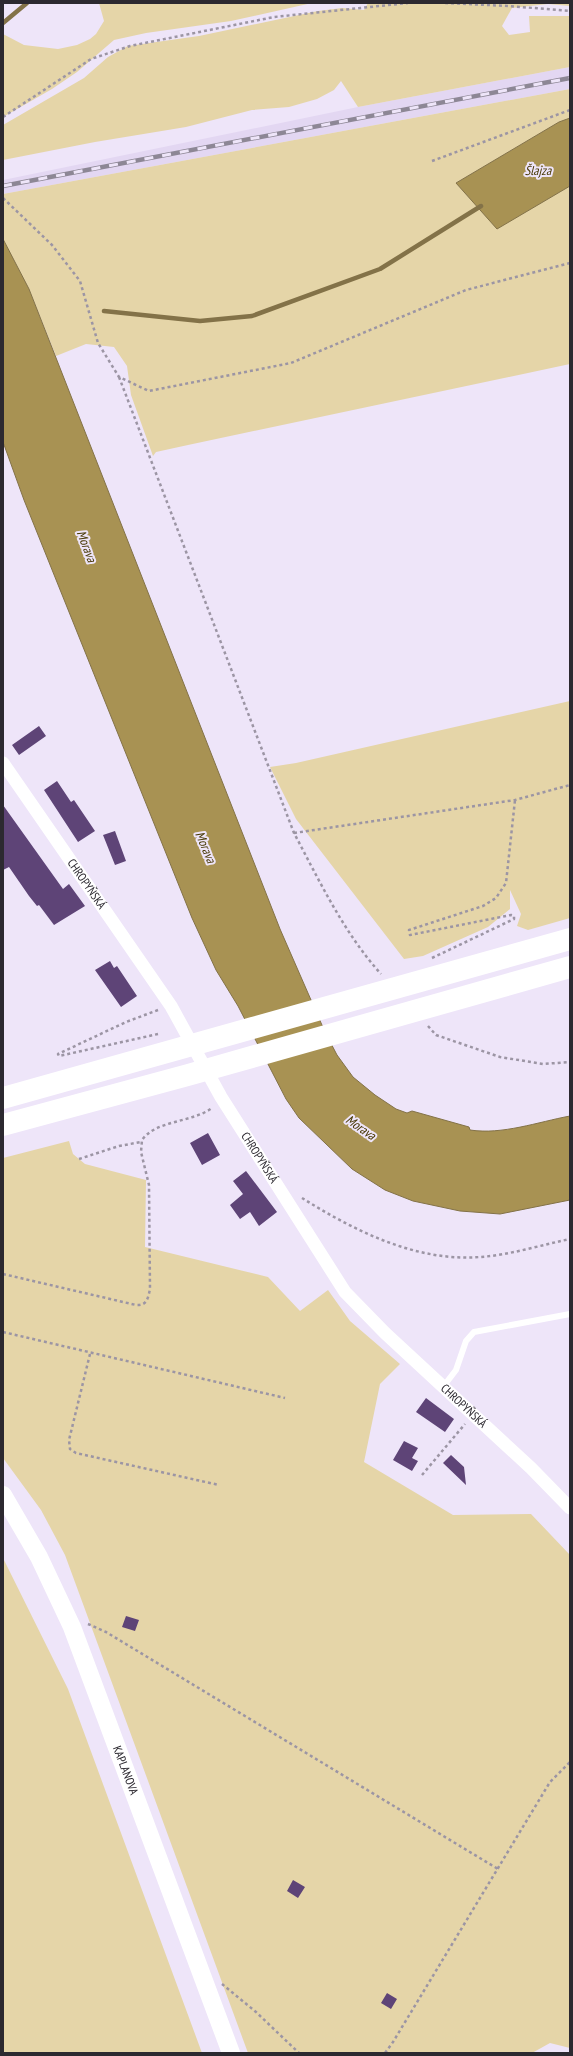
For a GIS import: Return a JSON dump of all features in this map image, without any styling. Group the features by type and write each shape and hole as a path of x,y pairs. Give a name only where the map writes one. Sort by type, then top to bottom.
{"highway":[{"path":"3,1098 166,1042 434,967 570,939"},
{"path":"3,1124 188,1075 570,967"}],"main road":[{"name":"KAPLANOVA","path":"3,1495 39,1557 70,1622 232,2053"}],"street":[{"name":"CHROPYŇSKÁ","path":"3,762 171,1006 222,1097 344,1292 385,1333 531,1468 570,1508"}],"lane":[{"path":"443,1387 456,1370 466,1341 474,1332 570,1314"}],"path":[{"path":"3,117 91,59 130,46 274,17 408,3"},
{"path":"445,3 570,11"},
{"path":"432,161 570,110"},
{"path":"3,198 52,245 80,281 98,343 119,377 294,833 329,900 367,958 383,976"},
{"path":"119,377 149,391 291,363 466,290 570,263"},
{"path":"294,833 515,800 570,786"},
{"path":"434,967 514,919 514,916 511,915 410,935 409,930 483,906 496,898 506,883 515,800"},
{"path":"166,1042 59,1056 58,1054 126,1022 171,1006"},
{"path":"425,1023 436,1035 500,1057 543,1064 570,1062"},
{"path":"3,1274 141,1306 147,1302 150,1289 149,1185 141,1152 141,1142 146,1133 152,1129 196,1117 216,1105 222,1097"},
{"path":"79,1159 119,1146 141,1142"},
{"path":"300,1197 332,1217 401,1248 422,1253 467,1258 482,1257 570,1239"},
{"path":"3,1332 90,1354 285,1398"},
{"path":"90,1354 69,1440 70,1449 76,1453 219,1485"},
{"path":"422,1475 473,1414"},
{"path":"70,1622 80,1622 106,1632 498,1869"},
{"path":"385,2053 550,1782 570,1762"},
{"path":"202,1971 233,1992 298,2053"}],"shaded area":[{"path":"99,3 312,3 231,21 146,33 114,40 77,72 52,89 3,117 3,34 24,45 58,49 77,45 90,39 96,34 104,21"},
{"path":"368,3 570,3 570,6 548,4 512,8 502,26 509,35 530,32 529,16 570,16 570,67 358,107 341,81 334,90 317,99 289,107 252,110 186,127 95,142 3,160 3,125 84,78 108,57 128,46 199,36 318,11 342,8 364,10"},
{"path":"570,67 570,89 3,194 3,180 358,107"},
{"path":"570,89 570,118 559,122 456,183 497,228 570,186 570,364 156,452 153,456 131,395 127,366 114,347 86,344 56,356 29,289 3,239 3,194"},
{"path":"570,701 570,918 528,930 517,926 521,914 510,890 510,909 488,927 423,956 404,959 296,819 270,767 296,763"},
{"path":"69,1141 73,1154 85,1164 146,1180 145,1247 268,1277 300,1311 328,1290 350,1321 400,1364 380,1384 364,1462 453,1515 531,1514 570,1555 570,2048 550,2043 532,2053 248,2053 65,1555 41,1510 3,1458 3,1158"},
{"path":"3,1558 68,1689 202,2053 3,2053"}],"water":[{"name":"Šlajza","path":"570,118 570,186 497,229 456,183 559,122"},
{"name":"Morava","path":"3,239 29,289 280,929 325,1032 337,1055 353,1077 375,1095 396,1109 407,1113 412,1111 469,1127 470,1130 495,1131 570,1116 570,1200 500,1214 460,1211 413,1201 385,1190 352,1169 299,1118 286,1099 238,1006 216,970 192,918 24,500 3,442"}],"building":[{"path":"39,726 46,736 19,755 12,745"},
{"path":"57,781 71,802 74,800 95,831 78,842 44,790"},
{"path":"3,805 63,889 69,884 85,906 54,925 39,905 37,906 29,896 9,867 3,870"},
{"path":"115,831 126,861 115,865 103,835"},
{"path":"110,961 114,968 117,966 137,996 121,1007 95,970"},
{"path":"208,1133 220,1155 202,1165 190,1143"},
{"path":"246,1171 277,1212 259,1226 250,1212 240,1219 230,1205 243,1194 233,1181"},
{"path":"426,1398 454,1419 445,1432 416,1412"},
{"path":"404,1441 418,1448 412,1458 418,1461 412,1471 393,1460"},
{"path":"451,1455 464,1467 466,1485 443,1463"},
{"path":"126,1616 139,1620 135,1631 122,1627"},
{"path":"293,1880 305,1887 298,1898 287,1891"},
{"path":"387,1993 397,1999 391,2009 381,2003"}],"waterway":[{"path":"3,23 27,3"},
{"path":"104,311 200,321 252,316 380,269 481,206"}],"railway":[{"path":"3,186 570,78"}]}
